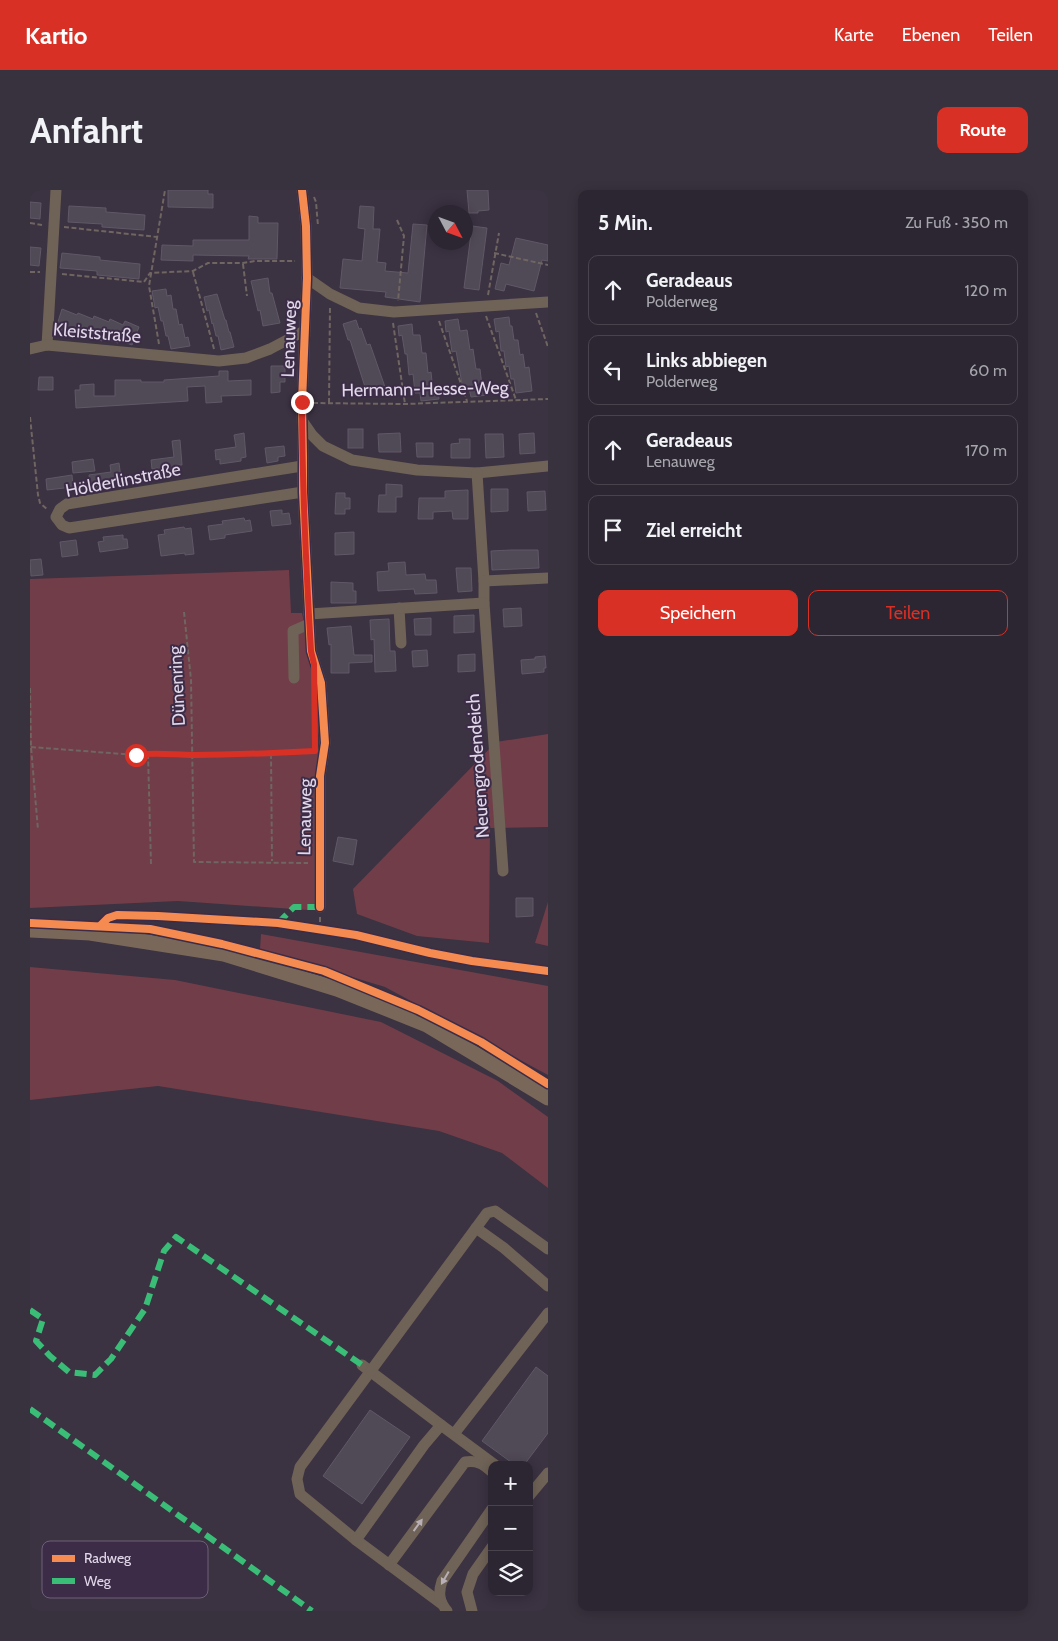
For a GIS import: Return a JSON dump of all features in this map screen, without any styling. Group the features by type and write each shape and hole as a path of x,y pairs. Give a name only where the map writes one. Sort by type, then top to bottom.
{"main road":[{"path":"30,930 90,933 224,954 337,989 427,1025 548,1098"}],"street":[{"path":"47,345 56,190"},
{"name":"Lenauweg","path":"302,190 306,226 307,278 302,402 302,492 311,651 321,683 325,743 320,776 320,907"},
{"path":"307,278 330,294 359,308 394,312 548,302"},
{"name":"Kleiststraße","path":"30,349 47,345 219,361 246,358 304,331"},
{"path":"302,420 312,435 323,446 352,460 417,470 476,472 548,466"},
{"name":"Hölderlinstraße","path":"302,492 69,528 62,525 56,517 60,509 68,504 303,461 316,449 335,453"},
{"name":"Neuengrodendeich","path":"476,472 503,871"},
{"path":"484,581 548,578"},
{"path":"294,678 293,631 309,619 399,608 484,603"},
{"path":"399,608 402,643"},
{"path":"445,1608 356,1540 300,1494 297,1479 300,1467 366,1368 487,1213 495,1211 548,1250"},
{"path":"476,1228 504,1248 548,1286"},
{"path":"454,1434 548,1313"},
{"path":"366,1368 490,1461"},
{"path":"356,1540 424,1445 441,1425"},
{"path":"389,1564 465,1462 474,1461 488,1468"},
{"path":"533,1480 545,1476"},
{"path":"533,1491 545,1476"},
{"path":"445,1608 438,1592 442,1581 488,1515"},
{"path":"472,1611 467,1592 473,1574 489,1551"}],"path":[{"path":"397,220 404,236 398,299 393,325 405,404"},
{"path":"30,224 157,237"},
{"path":"499,233 485,307 516,400"},
{"path":"494,253 548,265"},
{"path":"51,273 144,282 150,273 193,271 208,264 255,261 306,261"},
{"path":"243,263 247,296"},
{"path":"193,271 219,361"},
{"path":"330,294 330,403"},
{"path":"533,304 548,347"},
{"path":"435,309 467,402"},
{"path":"30,417 40,503 56,517"},
{"path":"30,688 31,747 38,830"},
{"path":"31,747 136,755 148,753 192,755 271,754 315,751"},
{"path":"148,753 151,864"},
{"path":"271,754 272,862"}],"shaded area":[{"path":"289,570 291,613 302,613 319,693 315,903 308,910 178,901 30,908 30,579"},
{"path":"548,734 548,827 490,828 489,943 417,936 357,914 353,889 496,742"},
{"path":"548,902 548,946 535,943"},
{"path":"261,934 548,986 548,1075 385,987 260,949"},
{"path":"30,967 175,980 381,1022 498,1081 548,1117 548,1188 502,1153 439,1131 158,1086 30,1100"}],"building":[{"path":"168,190 208,190 208,194 213,194 213,208 168,207"},
{"path":"467,190 488,190 489,210 473,213 473,205 468,205"},
{"path":"30,202 41,203 40,219 30,218"},
{"path":"69,206 106,208 106,212 145,215 144,230 102,227 102,224 68,222"},
{"path":"360,206 374,207 373,229 380,229 377,262 386,263 385,271 408,273 413,224 427,225 420,302 385,297 386,292 340,288 343,259 362,261 365,229 358,228"},
{"path":"249,216 258,217 258,223 278,223 277,259 248,259 249,256 193,255 193,261 161,260 162,245 193,246 193,240 249,240"},
{"path":"473,226 487,228 479,290 464,288 469,250 473,250"},
{"path":"516,238 548,245 548,261 542,260 534,291 506,284 504,291 495,289 501,263 509,265"},
{"path":"30,247 41,248 39,266 30,265"},
{"path":"62,253 100,257 100,260 140,264 139,279 97,275 97,271 60,268"},
{"path":"268,278 270,293 272,293 280,323 263,326 251,281"},
{"path":"166,289 167,296 171,295 173,309 176,309 179,325 182,324 185,338 188,337 190,346 171,349 158,307 155,308 152,291"},
{"path":"217,294 234,347 221,350 204,297"},
{"path":"62,309 93,319 94,316 109,322 110,319 123,325 125,321 139,327 132,345 119,340 118,343 104,338 102,341 88,335 87,337 73,332 72,334 56,328"},
{"path":"509,317 514,340 518,340 520,355 523,354 525,368 529,367 532,391 516,393 514,379 511,379 509,366 506,367 504,351 501,351 499,331 496,332 494,319"},
{"path":"458,319 460,331 467,330 470,350 473,349 476,369 480,369 482,386 486,385 487,395 471,397 469,388 463,389 456,351 452,352 449,331 446,332 445,321"},
{"path":"356,320 367,345 370,344 385,387 365,387 343,324"},
{"path":"412,324 413,335 420,335 422,353 426,353 428,373 431,372 433,391 438,391 439,399 421,401 420,393 415,393 413,374 409,375 407,354 405,354 402,335 399,336 398,326"},
{"path":"271,366 285,366 285,382 280,382 280,392 271,393"},
{"path":"219,371 228,371 228,381 251,380 251,395 221,396 222,402 206,403 205,386 187,387 188,401 76,408 75,390 80,390 80,385 94,384 94,396 115,396 115,380 164,382 164,380 219,376"},
{"path":"39,377 53,377 53,390 38,390"},
{"path":"348,429 363,429 363,448 348,448"},
{"path":"244,433 246,457 241,458 241,461 220,464 220,459 216,460 215,450 236,447 234,435"},
{"path":"400,433 401,452 379,452 378,434"},
{"path":"534,433 535,453 520,454 519,434"},
{"path":"485,434 503,434 504,457 486,458"},
{"path":"459,439 470,439 470,458 451,458 451,444 460,443"},
{"path":"180,440 182,465 177,465 178,471 158,473 158,468 152,469 151,460 174,457 172,441"},
{"path":"416,443 433,443 433,457 417,457"},
{"path":"284,446 285,456 278,457 278,461 267,463 265,448"},
{"path":"93,459 95,471 73,473 72,462"},
{"path":"119,463 121,478 114,479 114,484 95,487 94,482 90,483 89,475 111,472 110,465"},
{"path":"72,475 73,487 47,490 46,479"},
{"path":"386,484 402,485 402,497 396,497 396,512 378,512 379,495 386,495"},
{"path":"491,489 508,489 508,511 491,512"},
{"path":"468,490 468,519 453,519 452,511 433,512 433,519 418,519 419,498 445,498 445,491"},
{"path":"545,491 546,510 528,511 527,492"},
{"path":"336,493 345,493 345,498 350,498 350,509 345,509 345,514 335,514"},
{"path":"282,510 282,514 289,513 291,524 272,526 270,511"},
{"path":"244,518 245,521 250,520 252,531 225,535 225,538 210,540 208,526 223,524 222,521"},
{"path":"184,527 185,529 191,528 194,554 185,555 185,553 161,556 158,535 165,534 164,530"},
{"path":"354,532 354,554 335,555 335,533"},
{"path":"123,535 123,539 127,539 128,548 100,552 98,542 104,541 103,537"},
{"path":"76,540 78,555 62,557 60,542"},
{"path":"538,550 539,568 492,570 491,551"},
{"path":"41,559 43,575 31,576 30,560"},
{"path":"405,562 406,575 425,574 426,580 436,580 437,593 415,594 414,589 378,591 377,572 389,571 388,563"},
{"path":"456,568 471,568 472,591 458,592"},
{"path":"331,582 353,583 353,591 356,591 356,603 331,603"},
{"path":"521,608 522,626 504,627 503,609"},
{"path":"474,615 474,632 454,633 454,616"},
{"path":"431,618 431,635 415,635 414,619"},
{"path":"389,619 390,651 395,651 396,671 375,672 374,639 371,640 370,620"},
{"path":"351,626 354,655 372,655 372,662 349,663 349,673 331,673 331,644 329,645 327,628"},
{"path":"427,650 428,666 413,667 412,651"},
{"path":"475,654 475,671 458,672 458,655"},
{"path":"545,656 546,668 544,668 544,672 522,674 521,660"},
{"path":"338,837 357,840 353,865 333,861"},
{"path":"516,898 533,898 533,916 516,917"},
{"path":"536,1367 548,1376 548,1433 527,1461 510,1461 482,1441"},
{"path":"370,1410 410,1437 362,1504 323,1476"}],"marked path":[{"path":"278,923 294,907 320,907"},
{"path":"30,1310 43,1319 36,1341 50,1356 69,1372 95,1375 111,1359 145,1309 164,1251 176,1237 362,1365"},
{"path":"30,1409 312,1611"}],"cycle path":[{"path":"302,190 306,226 307,278 302,402 303,492 311,651 321,683 325,743 320,776 320,907"},
{"path":"101,925 108,918 117,915 278,923 356,935 472,961 548,971"},
{"path":"30,923 150,929 222,944 324,971 418,1010 481,1042 548,1084"}],"route":[{"path":"136,755 148,753 192,755 271,754 315,751 314,664 311,651 302,492 304,456 302,402"}]}
